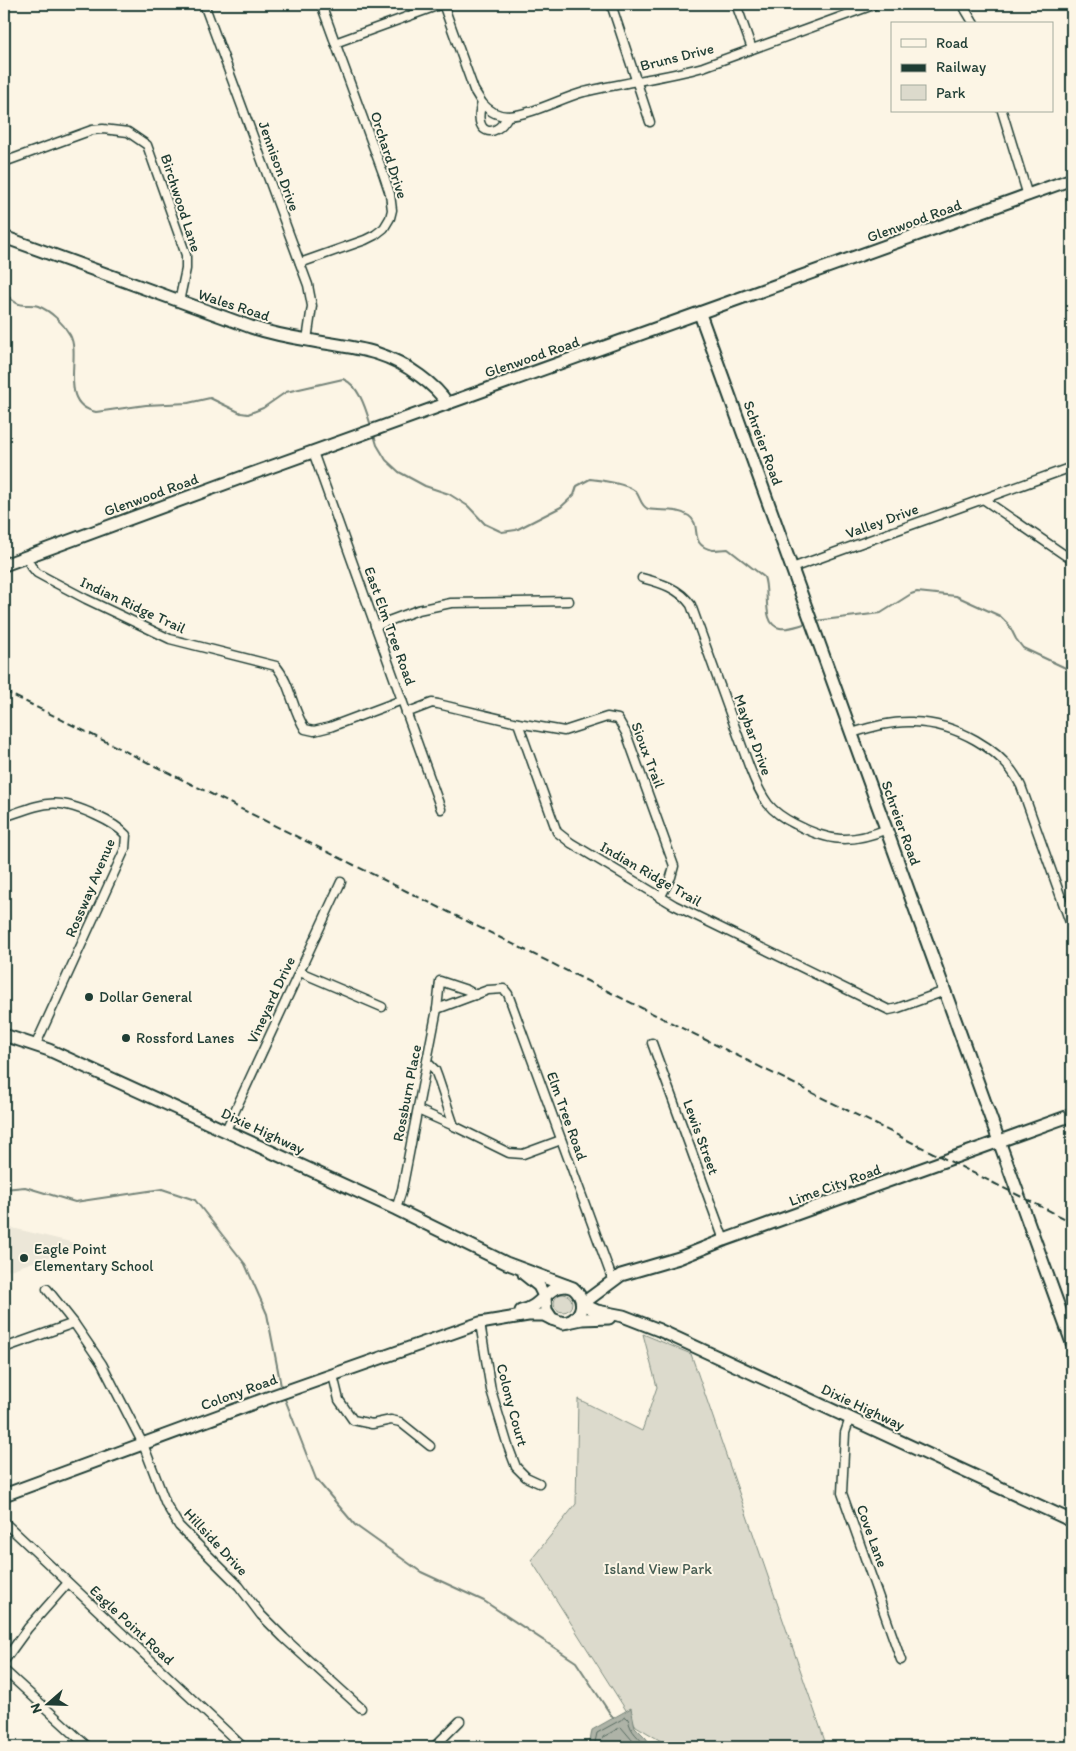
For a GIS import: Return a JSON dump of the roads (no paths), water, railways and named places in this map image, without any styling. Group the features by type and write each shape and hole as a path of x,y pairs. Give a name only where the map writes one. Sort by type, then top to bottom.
{"street":[{"name":"Jennison Drive","path":"204,4 311,295 312,306 307,340"},
{"name":"Orchard Drive","path":"300,263 376,235 388,223 392,210 390,194 383,173 321,4"},
{"path":"335,43 443,4"},
{"name":"Bruns Drive","path":"443,4 474,90 482,103 478,119 480,125 486,131 493,131 499,128 508,116 529,112 588,92 677,74 876,4"},
{"path":"612,4 650,122"},
{"path":"736,4 752,49"},
{"path":"849,4 850,13"},
{"path":"962,4 973,22"},
{"path":"482,103 493,113 508,116"},
{"path":"1002,112 1028,196"},
{"name":"Birchwood Lane","path":"4,162 92,130 103,129 128,132 147,145 186,255 186,269 179,302"},
{"name":"Glenwood Road","path":"4,566 387,425 1072,179"},
{"name":"Wales Road","path":"4,237 251,328 307,340 369,350 385,355 409,368 431,384 448,403"},
{"name":"Schreier Road","path":"700,314 1072,1343"},
{"name":"East Elm Tree Road","path":"313,452 441,809"},
{"name":"Valley Drive","path":"792,568 1072,466"},
{"path":"983,499 1072,560"},
{"name":"Indian Ridge Trail","path":"26,557 37,573 86,599 170,639 276,666 282,673 305,729 314,731 330,727 402,700"},
{"name":"Maybar Drive","path":"642,578 666,585 685,596 691,605 749,766 757,786 769,805 791,822 827,838 838,840 860,838 887,829"},
{"path":"375,626 418,610 451,603 569,601"},
{"path":"406,713 432,704 438,704 518,723"},
{"name":"Sioux Trail","path":"518,723 564,732 607,717 618,719 626,733 674,866 660,898"},
{"path":"852,733 885,724 902,722 924,723 956,731 999,756 1014,772 1022,786 1072,928"},
{"name":"Indian Ridge Trail","path":"518,723 556,832 571,844 660,898 889,1010 945,991"},
{"name":"Rossway Avenue","path":"4,817 44,804 58,802 84,810 104,819 119,827 126,835 125,849 36,1044"},
{"name":"Vineyard Drive","path":"226,1130 341,882"},
{"path":"300,972 382,1007"},
{"name":"Rossburn Place","path":"396,1209 402,1190 418,1110 437,1009 440,981 476,995"},
{"name":"Elm Tree Road","path":"437,1009 499,989 504,989 508,994 561,1140 608,1284"},
{"name":"Dixie Highway","path":"4,1035 36,1044 396,1209 506,1263 570,1287"},
{"name":"Lewis Street","path":"652,1043 724,1240"},
{"path":"427,1062 438,1078 454,1126"},
{"path":"418,1110 509,1154 523,1154 561,1140"},
{"name":"Lime City Road","path":"582,1304 621,1275 686,1256 724,1240 1072,1115"},
{"name":"Dixie Highway","path":"506,1263 536,1282 545,1298 546,1310 552,1319 557,1322 600,1318 622,1319 640,1323"},
{"path":"608,1284 600,1301 603,1308 609,1313"},
{"name":"Lime City Road","path":"570,1287 589,1288 608,1284"},
{"path":"545,1298 555,1287 570,1287 580,1296 582,1310 569,1322"},
{"name":"Hillside Drive","path":"47,1289 74,1323 102,1364 143,1444 166,1504 179,1526 239,1586 261,1615 361,1708"},
{"name":"Colony Road","path":"4,1495 494,1317 530,1309 545,1298"},
{"name":"Dixie Highway","path":"582,1304 597,1311 623,1316 665,1333 1072,1521"},
{"name":"Colony Road","path":"483,1322 528,1315 544,1315 552,1319"},
{"name":"Colony Court","path":"483,1322 491,1390 508,1446 516,1467 521,1473 539,1483"},
{"path":"4,1348 74,1323"},
{"path":"333,1375 339,1400 353,1420 372,1424 391,1420 400,1422 430,1446"},
{"name":"Cove Lane","path":"850,1418 845,1433 842,1493 901,1660"},
{"name":"Eagle Point Road","path":"4,1522 243,1747"},
{"path":"4,1661 28,1628 68,1584"},
{"path":"4,1670 88,1747"},
{"path":"434,1747 460,1721"}],"water":[{"path":"631,1708 635,1727 652,1747 589,1747 592,1730"}],"waterway":[{"path":"4,292 17,303 36,305 43,308 64,326 73,344 73,379 77,400 84,407 96,412 146,405 188,403 210,398 241,413 248,414 263,408 286,392 343,379 349,382 358,393 371,426"},
{"path":"374,435 377,445 386,460 399,472 425,486 449,494 468,506 485,524 502,532 516,530 561,507 574,495 577,486 590,479 626,486 635,491 645,508 679,512 689,516 695,524 700,544 713,550 728,549 764,577 768,614 774,626 786,628 808,623"},
{"path":"815,621 881,613 917,592 956,596 1000,616 1009,625 1023,648 1072,671"},
{"path":"4,1189 25,1187 75,1202 162,1189 195,1200 245,1264 267,1314 281,1386"},
{"path":"285,1399 316,1479 355,1525 421,1572 484,1601 576,1662 613,1718"}],"railway":[{"path":"1067,4 1072,19"},
{"path":"4,691 1072,1222"}],"place":[{"name":"Dollar General","path":"89,997"},
{"name":"Rossford Lanes","path":"126,1038"},
{"name":"Eagle Point Elementary School","path":"24,1258"}],"park label":[{"name":"Island View Park","path":"658,1569"}]}
